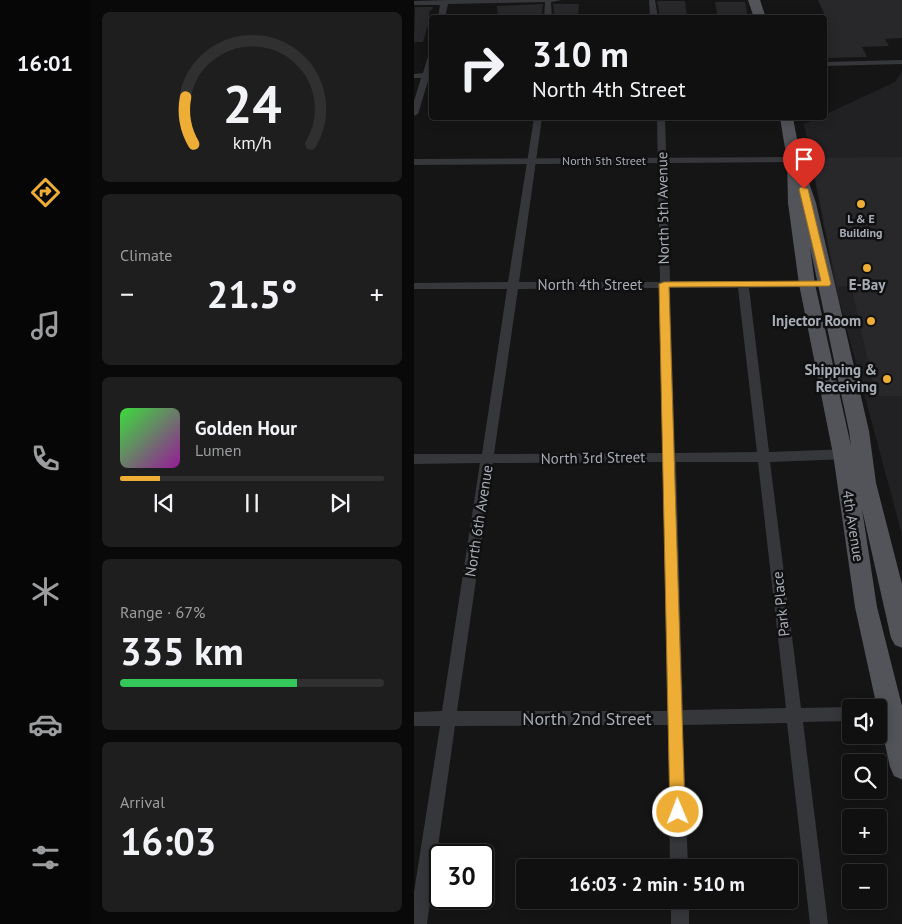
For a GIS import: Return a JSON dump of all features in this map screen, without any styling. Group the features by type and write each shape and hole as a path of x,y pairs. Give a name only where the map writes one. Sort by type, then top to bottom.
{"main road":[{"path":"754,0 759,15"},
{"name":"4th Avenue","path":"786,120 794,160 797,211 817,284 852,454 866,608 902,767"},
{"name":"4th Avenue","path":"852,454 866,483 902,638"}],"street":[{"path":"548,0 548,15"},
{"path":"414,3 559,0"},
{"path":"652,0 654,15"},
{"path":"442,15 445,1"},
{"path":"827,64 902,62"},
{"path":"414,76 429,75 414,114"},
{"name":"North 6th Avenue","path":"418,924 538,120"},
{"name":"North 5th Avenue","path":"661,120 679,859"},
{"name":"North 5th Street","path":"414,162 794,160"},
{"name":"Park Place","path":"743,284 819,924"},
{"name":"North 4th Street","path":"414,286 817,284"},
{"name":"North 3rd Street","path":"414,459 764,457 852,454"},
{"name":"North 2nd Street","path":"414,719 676,718 842,714"},
{"path":"680,909 680,924"}],"shaded area":[{"path":"902,71 902,535 835,285 804,124 814,120 827,120 827,114 895,82"}],"building":[{"path":"818,0 903,0 903,38 885,39 889,46 862,47 867,57 827,58 827,15 824,14"},
{"path":"657,1 685,1 687,15 659,15"},
{"path":"715,2 745,2 747,15 717,15"},
{"path":"543,4 542,14 538,15 498,15 497,6"},
{"path":"553,4 579,4 578,15 554,14"},
{"path":"415,7 433,7 430,10 423,42 414,42"},
{"path":"903,157 903,396 876,396 851,286 837,286 811,158"}],"place":[{"name":"L & E Building","path":"861,204"},
{"name":"E-Bay","path":"867,268"},
{"name":"Injector Room","path":"871,321"},
{"name":"Shipping & Receiving","path":"887,379"}],"route":[{"path":"678,812 664,284 826,284 804,189"}]}
